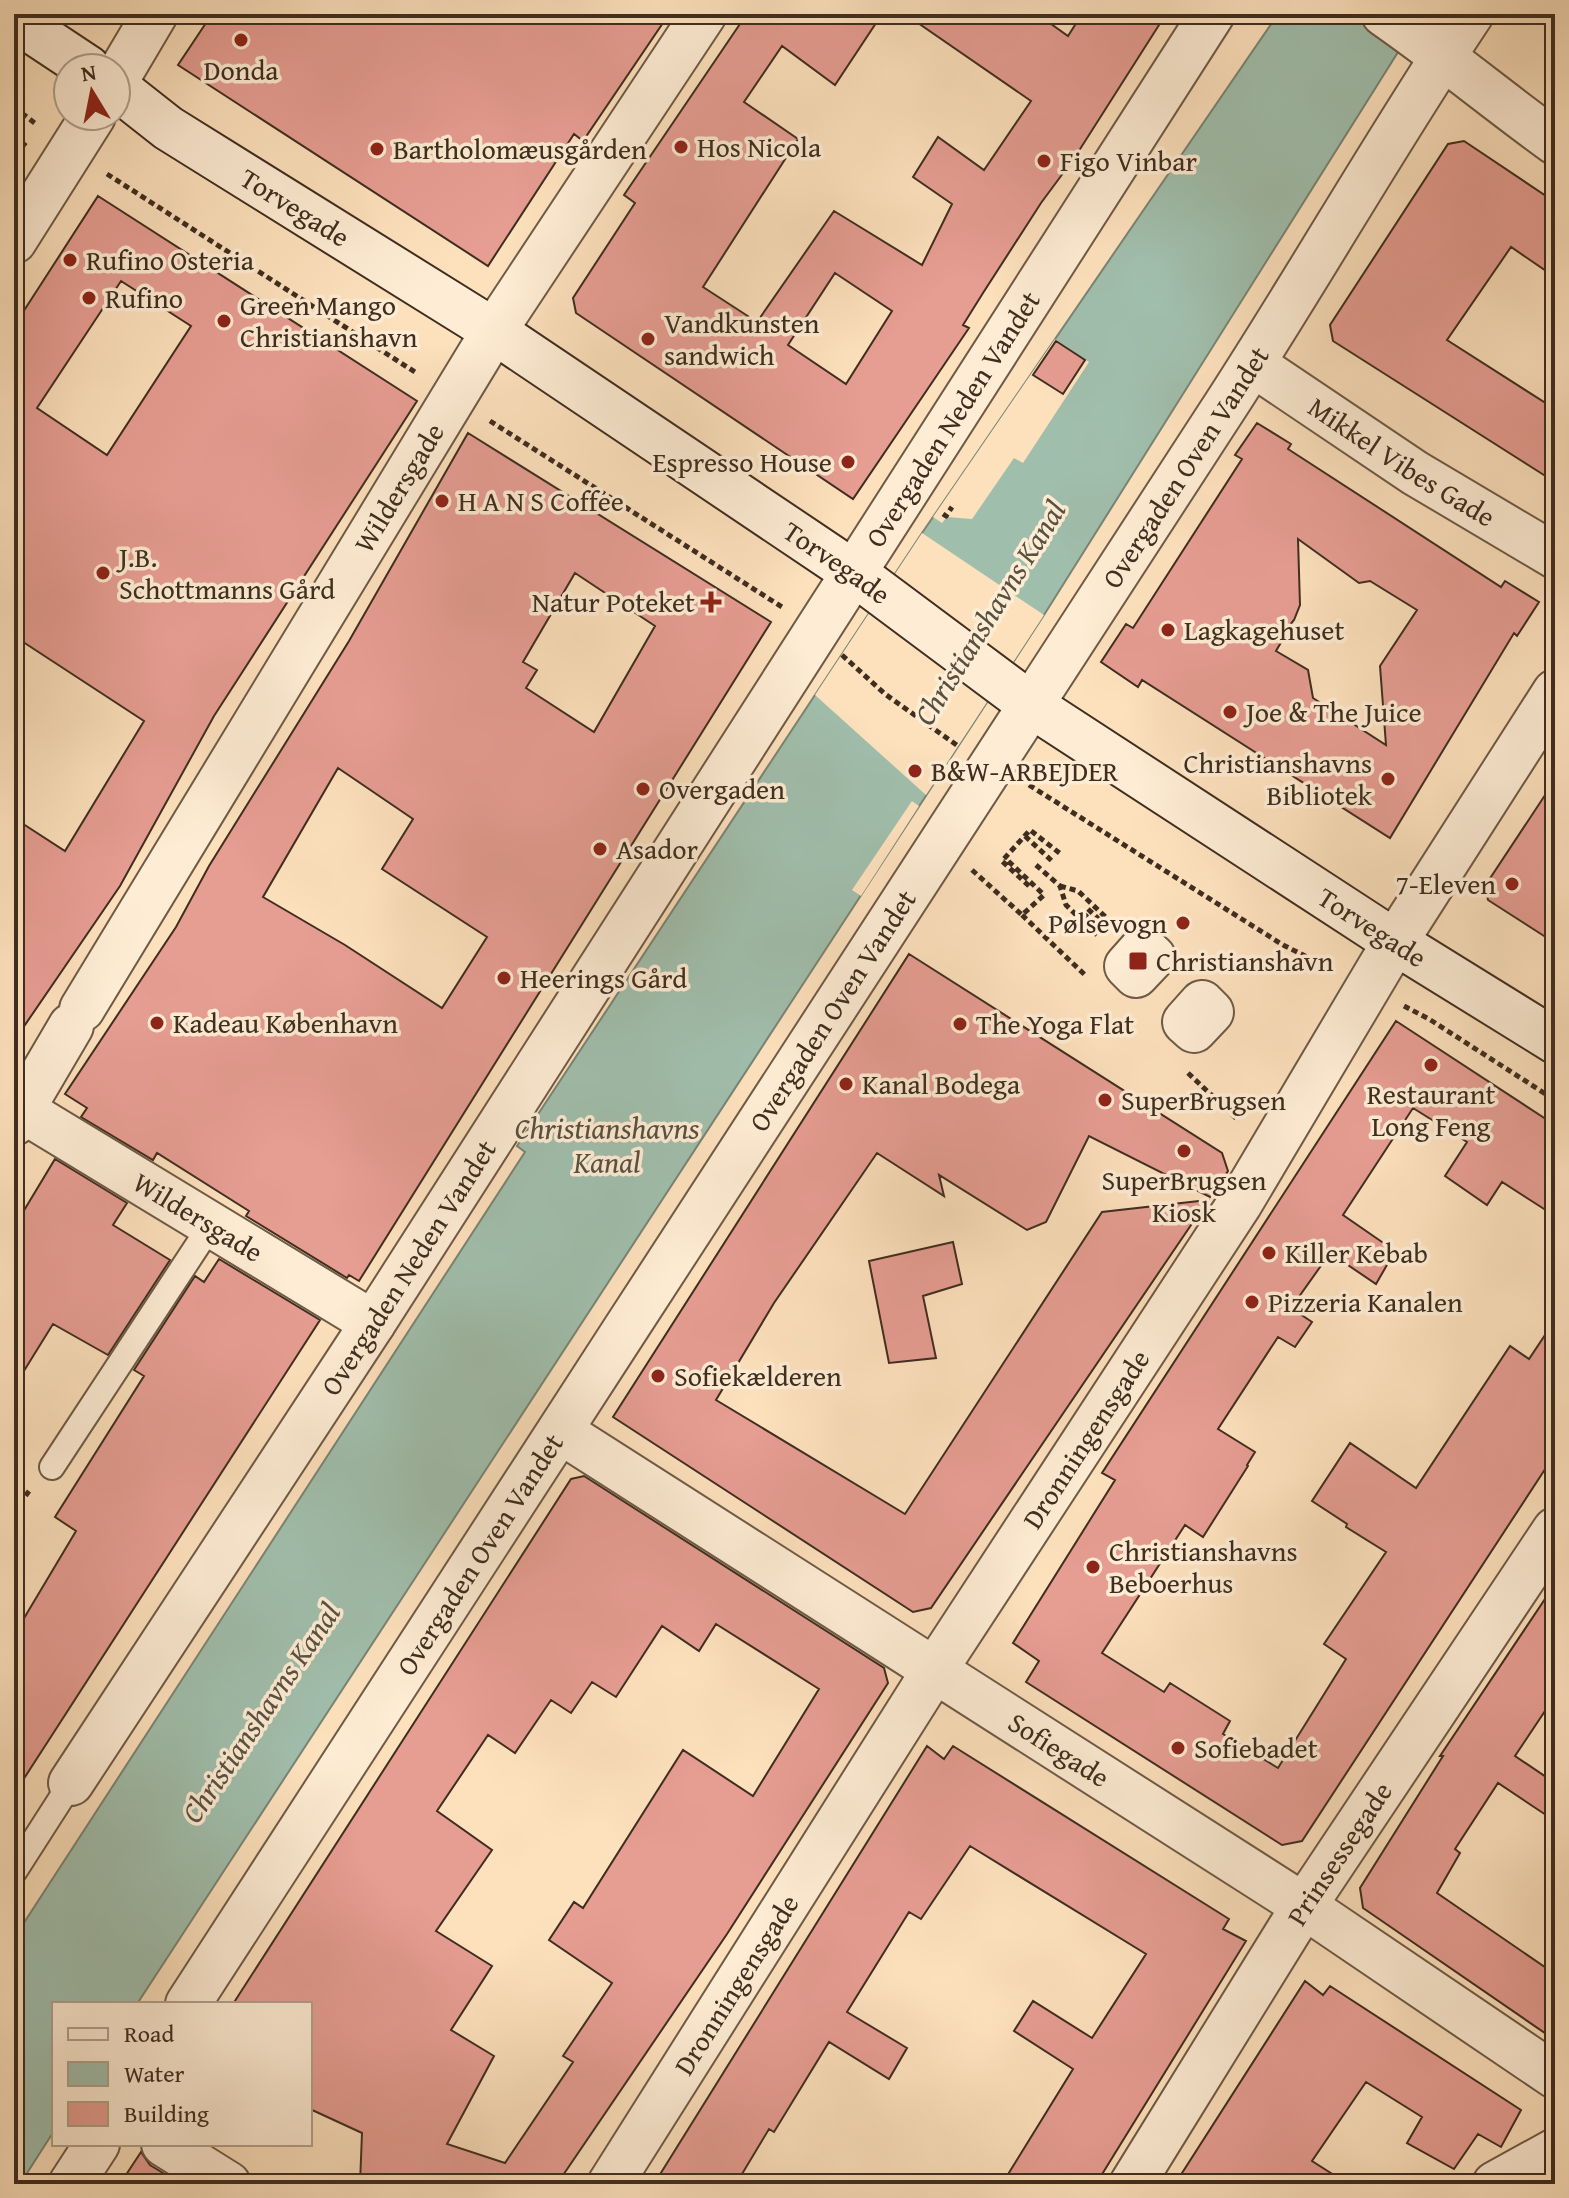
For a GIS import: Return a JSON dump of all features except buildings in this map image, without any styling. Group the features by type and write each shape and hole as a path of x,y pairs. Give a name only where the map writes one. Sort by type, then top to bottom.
{"street":[{"path":"132,53 155,14"},
{"name":"Wildersgade","path":"373,1323 211,1225 18,1116 494,331 704,14"},
{"name":"Overgaden Neden Vandet","path":"71,1783 859,577 1212,14"},
{"path":"1384,14 1444,55 1505,106 1555,142"},
{"name":"Overgaden Oven Vandet","path":"189,2002 941,842 975,755 1020,696 1253,364 1356,193 1471,14"},
{"path":"14,19 64,52"},
{"name":"Torvegade","path":"132,100 168,128 494,331 859,577 1020,696 1395,942 1555,1041"},
{"path":"14,241 83,132"},
{"name":"Mikkel Vibes Gade","path":"1253,364 1415,473 1555,556"},
{"name":"Dronningensgade","path":"610,2184 934,1671 1240,1203 1395,942 1555,692"},
{"name":"Sofiegade","path":"560,1431 1304,1906 1555,2076"},
{"name":"Prinsessegade","path":"1132,2184 1304,1906 1555,1530"},
{"path":"71,2184 96,2146"},
{"path":"167,2146 228,2184"},
{"path":"1495,2184 1555,2151"}],"lane":[{"path":"52,1467 211,1225"},
{"name":"Overgaden Neden Vandet","path":"14,1872 71,1783"}],"path":[{"path":"842,655 885,694 975,755 1043,792 1283,945 1429,1019 1555,1100"},
{"path":"941,842 1022,915 1044,895 1005,858 1030,830 1062,855"},
{"path":"1025,836 1053,862"},
{"path":"1030,884 1036,865 1060,886 1078,891"},
{"path":"1044,871 1050,877"},
{"path":"1060,886 1066,905"},
{"path":"14,1500 22,1500"}],"water":[{"name":"Christianshavns Kanal","path":"1278,14 1422,14 1044,615 138,2002 52,2002 52,2134 20,2184 14,2184 14,1938 525,1152 517,1146 922,533"}],"pier":[{"path":"1055,339 1089,362 1023,463 1014,458 972,519 947,517 942,523 933,517"},
{"path":"922,533 1044,615 926,795 815,695"},
{"path":"912,801 919,806 861,896 852,890"}],"place":[{"name":"Donda","path":"241,40"},
{"name":"Hos Nicola","path":"681,147"},
{"name":"Bartholomæusgården","path":"377,149"},
{"name":"Figo Vinbar","path":"1044,161"},
{"name":"Rufino Osteria","path":"70,260"},
{"name":"Rufino","path":"89,298"},
{"name":"Green Mango Christianshavn","path":"224,321"},
{"name":"Vandkunsten sandwich","path":"648,339"},
{"name":"Espresso House","path":"848,462"},
{"name":"H A N S Coffee","path":"442,501"},
{"name":"J.B. Schottmanns Gård","path":"103,573"},
{"name":"Natur Poteket","path":"711,602"},
{"name":"Lagkagehuset","path":"1168,630"},
{"name":"Joe & The Juice","path":"1230,712"},
{"name":"B&W-ARBEJDER","path":"915,771"},
{"name":"Christianshavns Bibliotek","path":"1388,779"},
{"name":"Overgaden","path":"643,789"},
{"name":"Asador","path":"600,849"},
{"name":"7-Eleven","path":"1512,884"},
{"name":"Pølsevogn","path":"1183,923"},
{"name":"Christianshavn","path":"1138,961"},
{"name":"Heerings Gård","path":"504,978"},
{"name":"Kadeau København","path":"157,1023"},
{"name":"The Yoga Flat","path":"960,1024"},
{"name":"Restaurant Long Feng","path":"1431,1065"},
{"name":"Kanal Bodega","path":"846,1084"},
{"name":"SuperBrugsen","path":"1105,1100"},
{"name":"SuperBrugsen Kiosk","path":"1184,1151"},
{"name":"Killer Kebab","path":"1269,1253"},
{"name":"Pizzeria Kanalen","path":"1252,1302"},
{"name":"Sofiekælderen","path":"658,1376"},
{"name":"Christianshavns Beboerhus","path":"1093,1567"},
{"name":"Sofiebadet","path":"1178,1748"}]}
